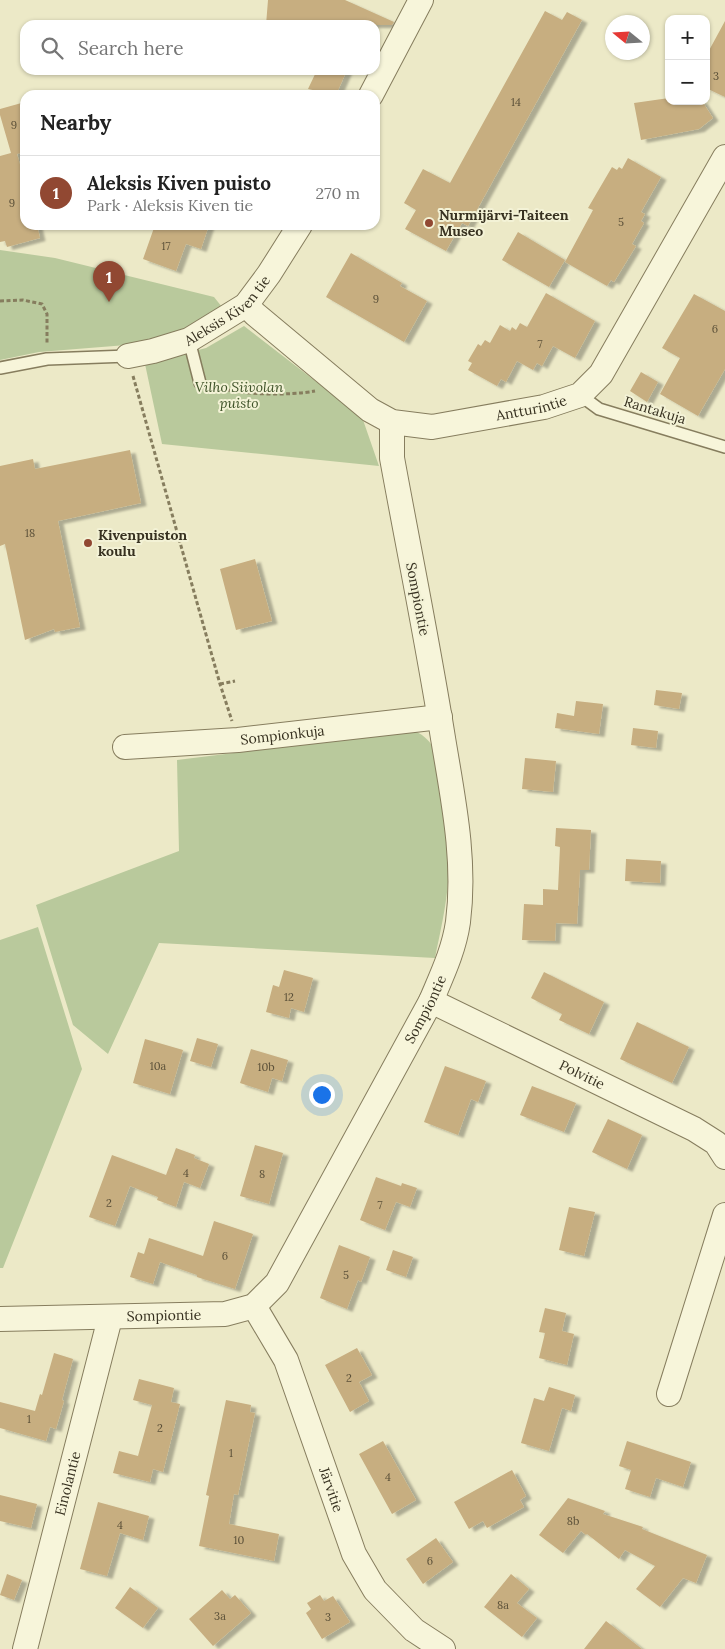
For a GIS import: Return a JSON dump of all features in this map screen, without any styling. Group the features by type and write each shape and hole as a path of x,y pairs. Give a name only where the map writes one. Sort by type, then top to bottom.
{"street":[{"path":"374,90 421,0"},
{"name":"Antturintie","path":"246,304 255,314 370,410 392,422 432,427 544,407 580,395 601,374 725,157"},
{"name":"Aleksis Kiven tie","path":"128,356 153,351 189,340 246,304 270,274 297,230"},
{"name":"Sompiontie","path":"0,1319 225,1314 254,1306 277,1283 431,1001 448,960 458,923 461,873 459,834 440,717 392,458 392,422"},
{"name":"Sompionkuja","path":"125,747 238,740 440,717"},
{"name":"Polvitie","path":"431,1001 694,1129 716,1143 725,1157"},
{"path":"669,1394 725,1214"},
{"name":"Järvitie","path":"254,1306 286,1360 354,1554 375,1590 414,1630 444,1649"},
{"name":"Einolantie","path":"25,1649 110,1318"}],"lane":[{"path":"189,340 200,383"},
{"path":"0,368 47,359 128,356"},
{"name":"Rantakuja","path":"580,395 599,409 725,447"}],"path":[{"path":"0,301 23,300 42,304 47,314 47,359"},
{"path":"128,356 220,684 238,740"},
{"path":"200,383 226,391 297,394 342,387"},
{"path":"220,684 235,681"}],"green space":[{"path":"0,250 55,258 214,297 222,307 195,324 167,337 139,344 39,352 0,360"},
{"name":"Vilho Siivolan puisto","path":"244,326 362,417 379,466 162,444 145,364 206,348"},
{"path":"415,731 427,739 435,751 446,833 448,882 435,958 159,943 108,1054 73,1025 36,905 179,851 177,760"},
{"path":"38,927 82,1069 3,1268 0,1268 0,940"}],"building":[{"path":"268,0 345,0 394,22 392,25 380,25 380,20 266,20"},
{"path":"545,11 562,20 567,12 582,20 468,226 462,223 446,251 405,229 416,210 404,203 423,169 450,183"},
{"path":"725,21 725,97 710,90 710,49"},
{"path":"315,75 345,75 338,90 308,89"},
{"path":"665,99 665,105 705,105 713,118 699,129 641,140 634,103"},
{"path":"20,103 20,153 17,154 20,164 20,230 38,230 40,238 7,247 5,241 0,242 0,156 11,153 0,109"},
{"path":"628,158 661,177 641,212 645,214 641,221 644,223 632,244 636,246 614,282 611,280 607,286 565,262 593,210 588,208 612,167 617,170 619,167 622,169"},
{"path":"153,230 207,230 201,249 186,244 176,271 143,259"},
{"path":"518,232 565,260 549,287 502,260"},
{"path":"351,253 402,283 400,286 427,301 404,342 326,297"},
{"path":"546,293 595,321 575,358 553,346 542,366 537,363 533,370 517,361 506,382 501,379 497,386 468,370 472,363 468,361 478,344 481,346 485,340 490,343 500,325 510,331 512,327 516,330 520,323 527,327"},
{"path":"694,294 725,311 725,369 698,416 660,394 680,358 662,348"},
{"path":"641,372 658,382 647,402 630,391"},
{"path":"130,450 141,503 58,521 80,627 55,632 54,629 25,640 5,544 0,546 0,466 33,459 35,469"},
{"path":"255,559 272,621 236,630 220,569"},
{"path":"656,690 682,693 679,709 654,705"},
{"path":"576,701 603,704 599,734 555,728 557,713 574,716"},
{"path":"633,728 658,731 656,748 631,745"},
{"path":"525,758 556,761 553,792 522,789"},
{"path":"556,828 591,830 589,870 580,870 577,924 556,923 555,941 522,940 524,904 543,905 543,889 558,890 560,847 555,846"},
{"path":"626,859 661,861 660,883 625,881"},
{"path":"284,970 313,978 304,1012 291,1008 289,1018 266,1012 273,985 279,987"},
{"path":"544,972 604,1002 589,1034 559,1020 562,1014 531,998"},
{"path":"637,1022 689,1047 672,1083 620,1059"},
{"path":"197,1038 218,1044 211,1067 190,1061"},
{"path":"145,1039 183,1050 170,1094 133,1083"},
{"path":"251,1049 288,1060 282,1081 272,1078 268,1092 240,1083"},
{"path":"445,1066 486,1081 478,1102 471,1099 458,1135 424,1122"},
{"path":"532,1086 576,1103 564,1132 520,1115"},
{"path":"608,1119 642,1135 627,1169 592,1152"},
{"path":"255,1145 283,1153 269,1204 240,1196"},
{"path":"176,1148 195,1155 194,1158 209,1164 200,1188 184,1182 176,1207 157,1200 158,1197 130,1186 115,1226 89,1217 112,1155 166,1175"},
{"path":"376,1177 401,1186 402,1183 417,1188 410,1207 396,1202 385,1230 360,1220"},
{"path":"569,1207 595,1212 584,1256 559,1250"},
{"path":"214,1221 253,1234 235,1289 197,1277 197,1275 160,1262 153,1284 130,1277 138,1252 144,1254 149,1238 203,1256"},
{"path":"339,1245 370,1257 361,1282 358,1280 347,1309 320,1298"},
{"path":"393,1250 413,1257 406,1277 386,1270"},
{"path":"545,1308 566,1313 562,1331 574,1334 567,1365 539,1358 545,1333 539,1332"},
{"path":"357,1348 372,1375 359,1382 369,1401 350,1412 325,1365"},
{"path":"54,1353 73,1359 56,1429 50,1427 46,1441 0,1428 0,1402 35,1411 40,1394 42,1395"},
{"path":"139,1379 174,1388 171,1402 180,1404 163,1472 153,1469 150,1482 113,1473 119,1451 138,1456 152,1405 133,1400"},
{"path":"549,1387 575,1395 571,1411 562,1408 549,1451 521,1443 534,1398 544,1401"},
{"path":"226,1400 251,1405 250,1412 255,1413 238,1495 234,1494 229,1524 279,1534 274,1561 199,1546 209,1496 206,1495"},
{"path":"383,1441 416,1500 392,1514 359,1454"},
{"path":"627,1441 691,1462 683,1487 656,1478 650,1497 625,1489 631,1470 619,1466"},
{"path":"512,1470 526,1496 520,1500 524,1507 487,1528 483,1521 469,1529 454,1502"},
{"path":"0,1495 37,1504 31,1528 0,1521"},
{"path":"568,1498 605,1511 603,1514 643,1527 642,1529 707,1555 696,1583 683,1578 660,1607 636,1589 655,1566 625,1550 619,1559 581,1531 563,1553 539,1535"},
{"path":"98,1502 149,1516 143,1540 120,1533 107,1576 80,1569"},
{"path":"436,1538 453,1562 423,1584 406,1559"},
{"path":"7,1574 22,1580 14,1600 0,1595"},
{"path":"511,1574 529,1589 517,1603 537,1618 522,1637 484,1607"},
{"path":"130,1587 158,1608 143,1628 115,1608"},
{"path":"222,1590 230,1599 235,1595 251,1613 213,1646 189,1619"},
{"path":"320,1595 324,1601 333,1596 350,1622 322,1639 306,1613 311,1609 307,1603"},
{"path":"606,1621 642,1649 584,1649"}],"place":[{"name":"Nurmijärvi-Taiteen Museo","path":"429,223"},
{"name":"Aleksis Kiven puisto","path":"109,302"},
{"name":"Kivenpuiston koulu","path":"88,543"}]}
